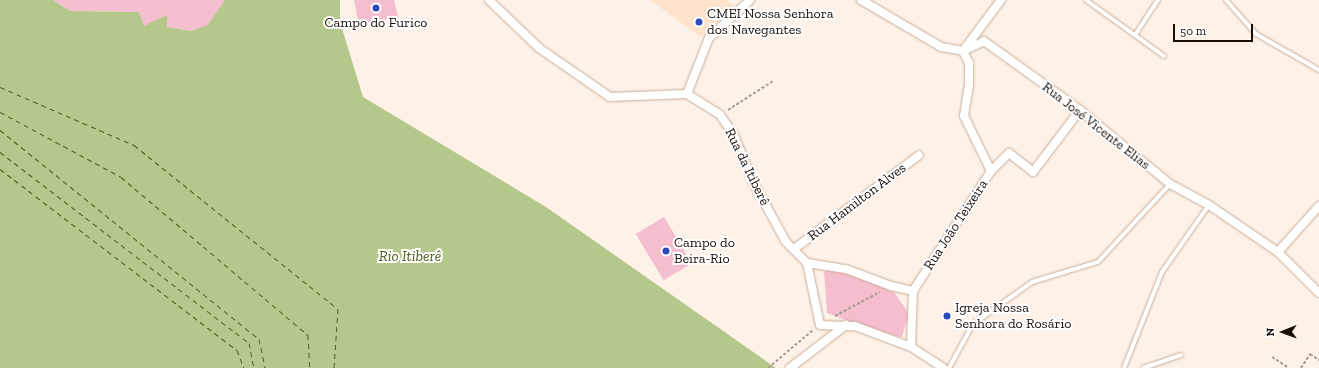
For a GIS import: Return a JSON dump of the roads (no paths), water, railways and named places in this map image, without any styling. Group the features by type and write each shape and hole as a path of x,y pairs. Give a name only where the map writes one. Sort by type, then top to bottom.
{"street":[{"path":"489,0 539,48 610,97 687,94 709,38 750,0"},
{"path":"861,0 941,47 963,51 1001,0"},
{"name":"Rua José Vicente Elias","path":"963,51 984,41 1080,110 1170,184 1209,205 1278,252 1319,293"},
{"name":"Rua João Teixeira","path":"913,290 991,171 964,116 969,85 969,63 963,51"},
{"name":"Rua da Itiberê","path":"687,94 720,115 734,135 754,184 783,236 807,263"},
{"path":"991,171 1008,153 1033,172 1080,110"},
{"name":"Rua Hamilton Alves","path":"794,249 919,155"},
{"path":"1278,252 1319,206"},
{"path":"911,347 913,290 890,286 846,269 807,263 820,325 846,325 911,347 943,368"},
{"path":"790,368 819,344 846,325"}],"lane":[{"path":"1086,0 1164,56"},
{"path":"1135,35 1158,0"},
{"path":"1226,0 1256,34 1319,70"},
{"path":"949,368 973,324 1032,282 1098,262 1170,184"},
{"path":"1124,368 1158,278 1209,205"},
{"path":"1143,368 1181,355"}],"water":[{"name":"Rio Itiberê","path":"0,0 53,0 70,11 139,12 144,26 167,15 167,27 191,31 208,25 225,0 340,0 340,22 363,97 546,207 776,368 0,368"}],"place":[{"name":"Campo do Furico","path":"376,8"},
{"name":"CMEI Nossa Senhora dos Navegantes","path":"699,22"},
{"name":"Campo do Beira-Rio","path":"666,251"},
{"name":"Igreja Nossa Senhora do Rosário","path":"947,316"}]}
